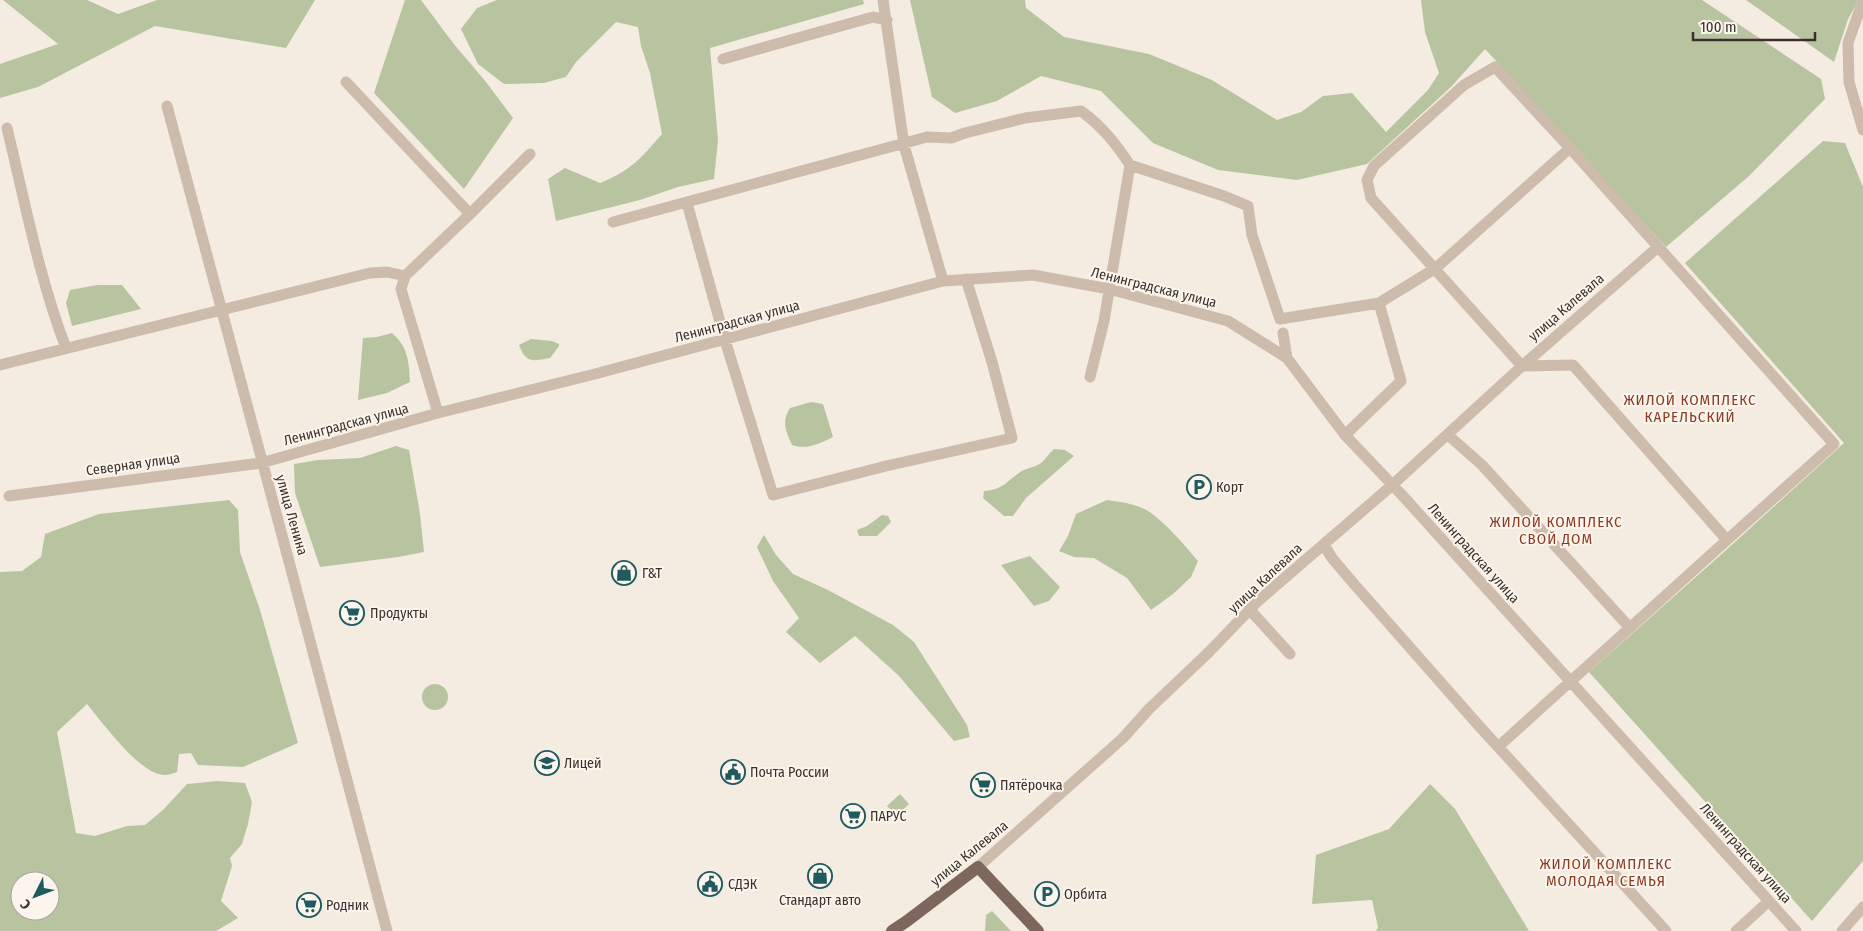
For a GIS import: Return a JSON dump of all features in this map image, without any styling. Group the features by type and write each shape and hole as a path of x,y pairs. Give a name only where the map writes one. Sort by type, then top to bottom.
{"main road":[{"name":"улица Калевала","path":"892,931 908,921 978,866"},
{"path":"978,866 1038,931"}],"street":[{"path":"883,0 904,145 943,281"},
{"path":"1863,4 1848,43 1848,82 1863,130"},
{"path":"723,59 873,17 886,20"},
{"path":"1499,746 1834,444 1570,148 1495,67 1464,85 1374,166 1366,180 1371,198 1436,268 1522,366 1573,365 1727,540"},
{"path":"346,82 470,214"},
{"name":"улица Ленина","path":"167,106 220,310 337,737 387,931"},
{"path":"613,222 904,145 927,137 951,138 1025,118 1081,111 1095,121 1114,142 1130,165 1224,196 1248,206 1252,235 1280,319 1379,303 1436,268 1570,148"},
{"path":"7,128 40,263 57,325 66,348"},
{"path":"438,414 401,289 404,276 530,154"},
{"path":"1090,377 1104,321 1130,165"},
{"path":"687,202 725,340 773,495 886,466 1012,438 992,362 966,278"},
{"name":"улица Калевала","path":"978,866 1123,738 1149,709 1250,610 1658,247"},
{"path":"0,365 370,273 386,272 404,276"},
{"name":"Ленинградская улица","path":"262,462 943,281 1033,275 1109,289 1228,321 1287,358 1345,435 1392,484 1796,931"},
{"path":"1345,435 1401,381 1379,303"},
{"path":"1283,333 1287,358"},
{"path":"1448,435 1482,466 1630,628"},
{"name":"Северная улица","path":"9,496 262,462"},
{"path":"1324,545 1332,558 1666,931"},
{"path":"1250,610 1290,654"},
{"path":"1736,931 1769,901"},
{"path":"1842,931 1863,907"}],"green space":[{"path":"3,0 87,0 118,14 157,0 315,0 286,48 155,26 38,87 0,98 0,64 58,44"},
{"path":"405,0 421,0 513,118 464,189 374,93"},
{"path":"497,0 863,0 864,4 710,48 718,140 714,179 678,187 640,200 556,221 548,179 565,168 600,183 621,173 635,163 662,134 650,73 641,46 638,27 616,22 576,62 566,77 544,83 504,84 478,64 461,29 477,8"},
{"path":"910,0 1025,0 1026,8 1064,37 1149,54 1212,80 1277,120 1301,112 1323,96 1352,93 1386,132 1428,90 1439,73 1425,32 1421,0 1702,0 1821,79 1825,99 1749,176 1666,247 1485,49 1452,86 1367,164 1297,180 1218,170 1153,143 1101,91 1041,76 997,101 955,113 932,97"},
{"path":"1746,0 1859,0 1848,19 1834,62"},
{"path":"1823,141 1845,143 1863,187 1863,861 1812,921 1589,672 1844,443 1685,263"},
{"path":"97,285 122,285 141,309 72,326 66,303 70,290"},
{"path":"392,333 407,355 410,382 387,393 358,400 363,338"},
{"path":"531,339 552,341 559,344 559,346 550,358 531,360 524,355 519,345"},
{"path":"811,402 823,404 833,437 808,447 792,445 785,427 787,413 790,408"},
{"path":"396,446 409,450 420,514 424,552 320,567 295,493 294,464 318,460 360,458"},
{"path":"1054,449 1065,450 1074,456 1026,498 1013,516 1004,516 983,498 984,491 1000,487 1021,471 1038,465"},
{"path":"229,500 238,510 240,552 260,610 298,743 243,767 198,765 191,753 179,754 177,772 165,775 155,773 134,758 87,704 57,732 76,833 95,836 127,826 145,825 163,810 187,784 218,781 245,783 252,802 248,824 242,844 230,858 232,866 221,901 238,918 216,931 0,931 0,572 22,571 41,557 45,534 99,514"},
{"path":"1107,500 1135,505 1151,513 1170,530 1198,561 1191,577 1173,594 1151,610 1127,578 1094,558 1074,557 1059,551 1068,536 1076,514"},
{"path":"882,515 888,516 891,522 877,536 859,536 857,530 867,526"},
{"path":"764,535 776,555 793,574 828,590 893,625 914,642 967,725 970,737 954,741 899,676 855,636 820,663 786,632 799,618 773,581 757,547"},
{"path":"1030,556 1060,587 1049,601 1034,606 1001,565"},
{"path":"435,684 444,688 448,697 444,706 435,710 426,706 422,697 426,688"},
{"path":"1430,784 1455,809 1529,931 1376,931 1378,927 1372,900 1312,904 1316,855 1389,829"},
{"path":"900,794 909,804 896,816 887,806"},
{"path":"992,911 1011,931 985,931 986,915"}],"place":[{"name":"Корт","path":"1199,487"},
{"name":"Г&Т","path":"624,573"},
{"name":"Продукты","path":"352,613"},
{"name":"Лицей","path":"547,763"},
{"name":"Почта России","path":"733,772"},
{"name":"Пятёрочка","path":"983,785"},
{"name":"ПАРУС","path":"853,816"},
{"name":"Стандарт авто","path":"820,876"},
{"name":"СДЭК","path":"710,884"},
{"name":"Орбита","path":"1047,894"},
{"name":"Родник","path":"309,905"}],"district":[{"name":"ЖИЛОЙ КОМПЛЕКС КАРЕЛЬСКИЙ","path":"1690,408"},
{"name":"ЖИЛОЙ КОМПЛЕКС СВОЙ ДОМ","path":"1556,530"},
{"name":"ЖИЛОЙ КОМПЛЕКС МОЛОДАЯ СЕМЬЯ","path":"1606,872"}]}
